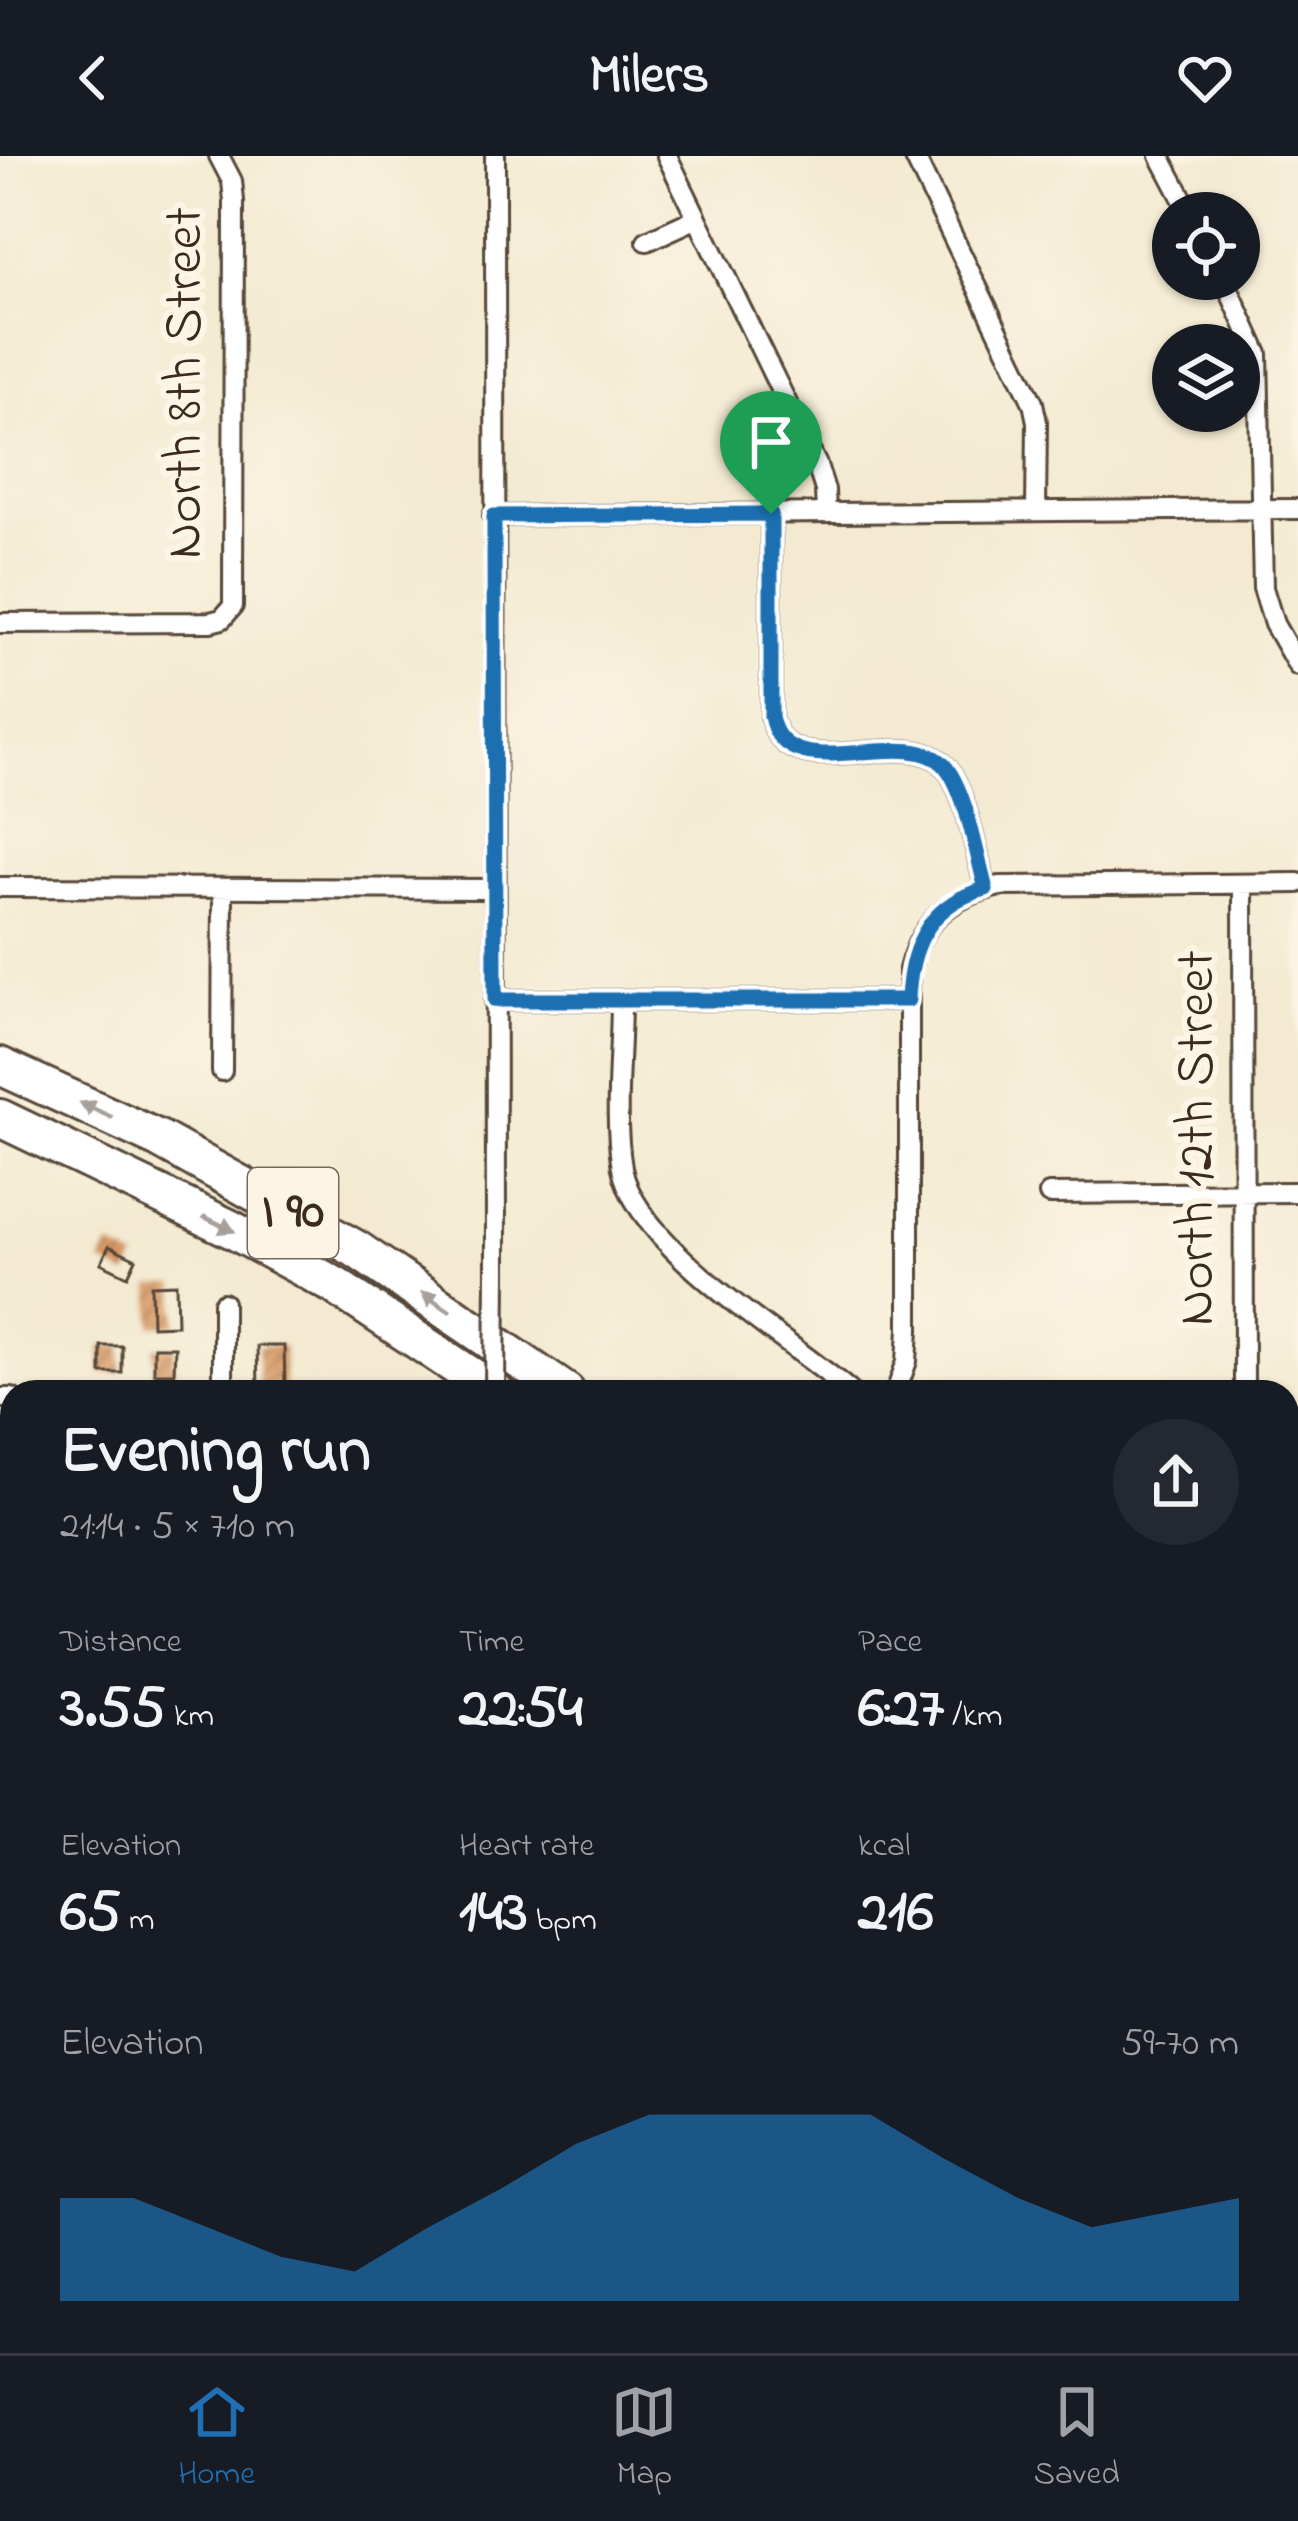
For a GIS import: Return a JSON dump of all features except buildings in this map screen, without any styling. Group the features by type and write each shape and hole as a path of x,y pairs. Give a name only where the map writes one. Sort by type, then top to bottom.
{"highway":[{"name":"I 90","path":"0,1066 159,1139 338,1238 548,1380"},
{"name":"I 90","path":"0,1118 231,1229 334,1285 477,1380"}],"street":[{"name":"North 8th Street","path":"0,623 210,622 229,613 234,591 234,201 227,167 219,156"},
{"path":"495,156 495,1380"},
{"path":"667,156 817,465 826,513"},
{"path":"914,156 1033,403 1036,510"},
{"path":"1160,156 1179,192"},
{"path":"647,241 697,218"},
{"path":"1234,300 1258,354 1267,607 1298,666"},
{"path":"494,516 1298,509"},
{"path":"771,514 771,716 778,736 800,752 906,753 938,760 947,768 956,790 986,889"},
{"path":"900,1380 909,1329 909,969 920,936 942,908 986,889 1040,884 1298,884"},
{"name":"North 12th Street","path":"1243,884 1244,1380"},
{"path":"0,887 495,889"},
{"path":"222,1071 223,888"},
{"path":"495,1000 908,1000"},
{"path":"621,1000 622,1166 641,1214 672,1250 836,1380"},
{"path":"1049,1193 1298,1192"},
{"path":"223,1303 223,1380"}],"route":[{"path":"771,514 771,716 778,736 800,752 906,753 938,760 951,775 962,804 986,889 954,901 934,916 915,947 908,1000 495,1000 494,516 771,514"}]}
